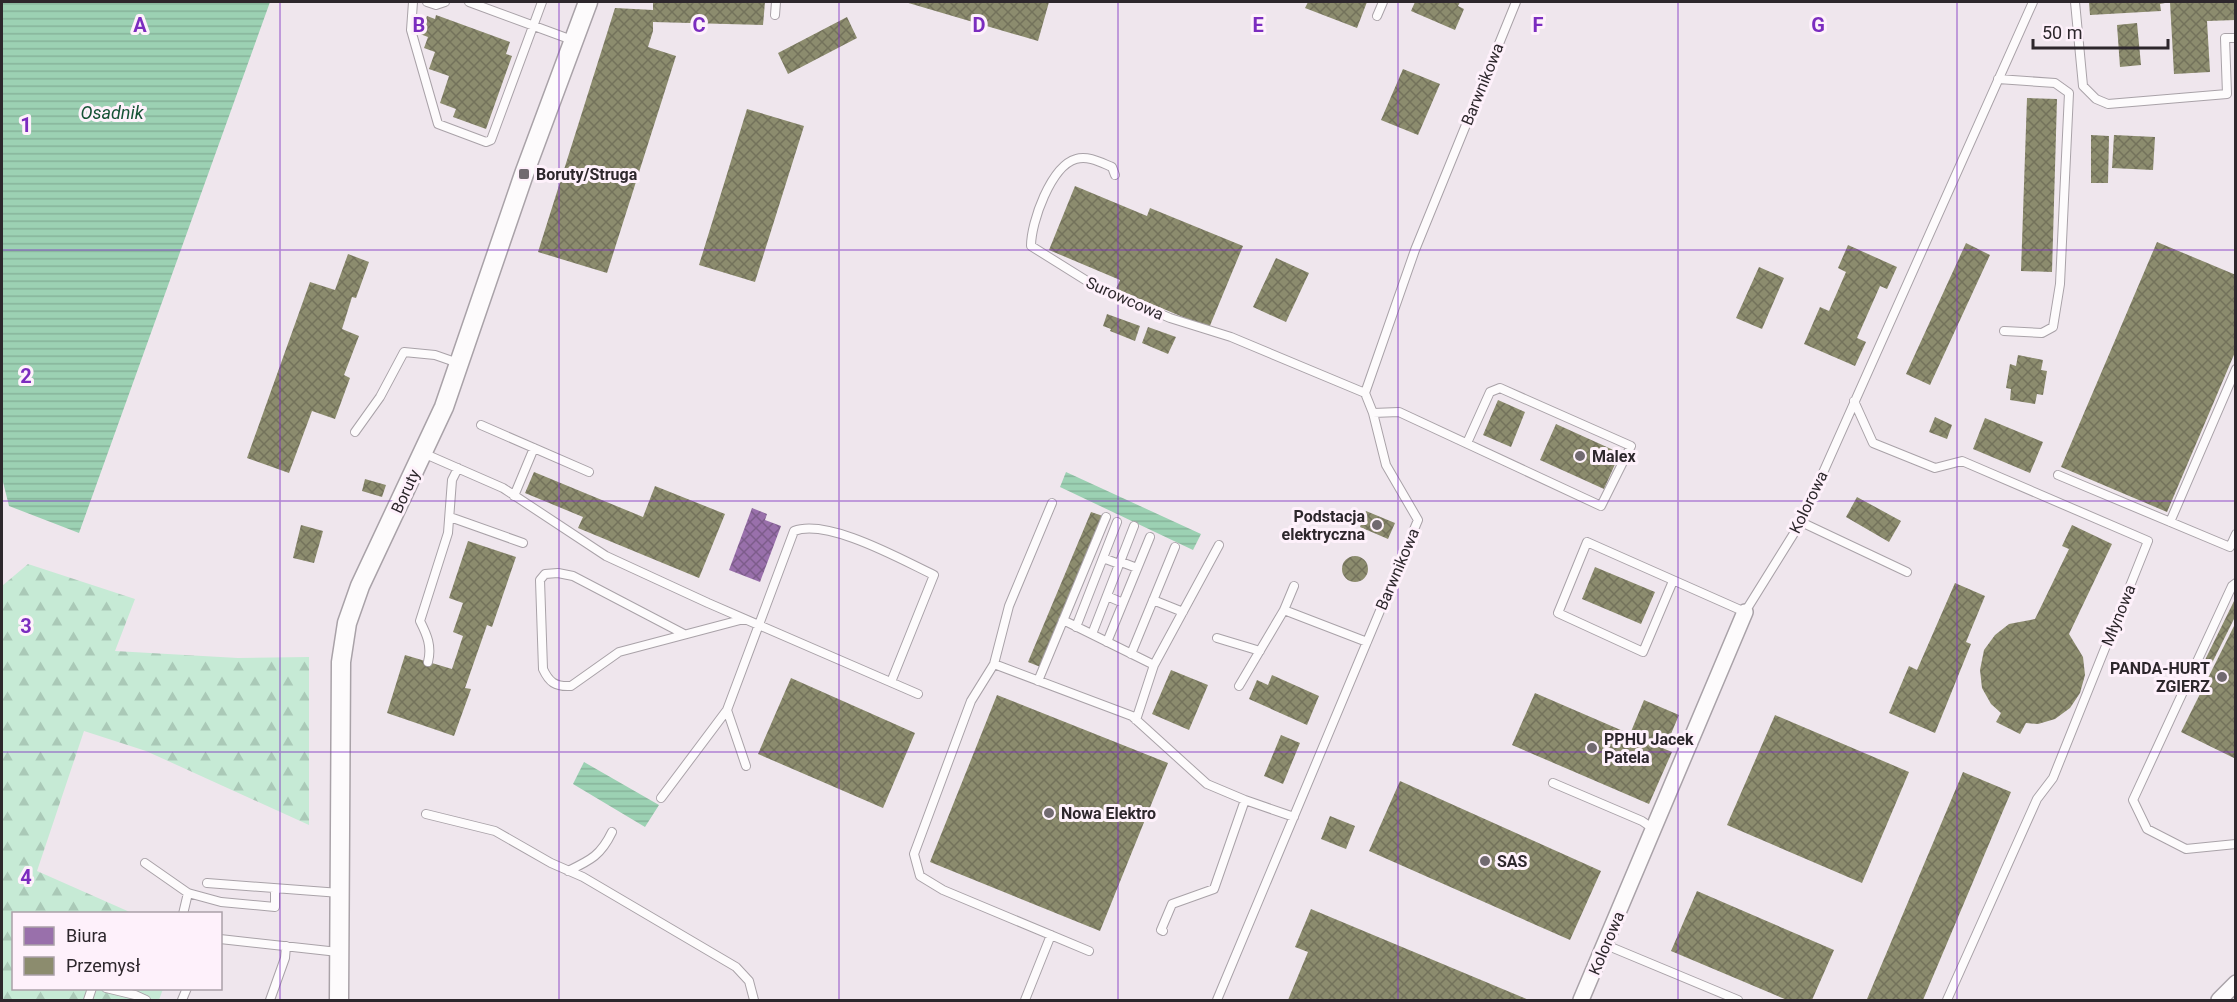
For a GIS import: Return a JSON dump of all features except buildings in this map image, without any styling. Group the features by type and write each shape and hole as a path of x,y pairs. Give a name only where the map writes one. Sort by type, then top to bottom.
{"street":[{"name":"Boruty","path":"339,1000 341,662 347,623 360,586 444,407 524,174 588,2"},
{"name":"Kolorowa","path":"1581,1000 1655,830 1745,612"},
{"path":"2219,1000 2235,983"}],"lane":[{"path":"412,2 411,30 438,124 486,142 491,140 542,2"},
{"path":"427,2 436,5 445,2"},
{"path":"468,2 574,40"},
{"path":"775,15 776,2"},
{"path":"1377,16 1383,2"},
{"name":"Barwnikowa","path":"1217,1000 1418,520 1386,465 1373,413 1365,393 1415,250 1516,2"},
{"name":"Kolorowa","path":"1745,612 1801,522 2033,2"},
{"path":"2075,2 2083,86 2096,99 2108,104 2227,94 2225,38 2235,38"},
{"path":"1998,80 2055,83 2069,93 2060,284 2053,327 2042,333 2004,331"},
{"name":"Surowcowa","path":"1115,175 1112,167 1096,160 1078,158 1062,165 1037,210 1031,232 1031,246 1095,286 1170,318 1231,337 1365,393"},
{"path":"355,432 380,397 404,352 435,355 458,363"},
{"path":"2170,522 2235,369"},
{"path":"1373,413 1400,412 1601,506 1631,446 1500,388 1490,392 1467,443"},
{"name":"Młynowa","path":"1854,402 1873,444 1935,468 1962,461 2148,541 2054,778 2037,799 1947,1000"},
{"path":"481,425 588,472"},
{"path":"514,496 534,448"},
{"path":"423,453 503,488 606,556 918,694"},
{"path":"428,662 429,639 420,621 447,533 452,480 458,468"},
{"path":"2058,475 2230,547 2235,534"},
{"path":"1052,503 1009,606 994,664 971,701 914,854 920,876 943,890 1089,951"},
{"path":"450,517 523,543"},
{"path":"1038,681 1106,517"},
{"path":"1076,627 1117,522"},
{"path":"1801,522 1907,572"},
{"path":"1092,634 1134,526"},
{"path":"661,798 727,710 794,531 803,528 818,529 846,536 934,575 891,682"},
{"path":"1107,642 1149,537"},
{"path":"1673,581 1643,652 1558,613 1587,542 1745,612"},
{"path":"1136,720 1154,665 1220,545"},
{"path":"1131,654 1175,547"},
{"path":"1103,558 1137,568"},
{"path":"684,634 573,576 558,573 545,574 540,580 543,669 548,679 555,685 571,686 619,652 744,619"},
{"path":"2235,583 2133,800 2147,830 2186,849 2235,844"},
{"path":"1239,686 1284,610 1294,586"},
{"path":"1107,596 1123,603"},
{"path":"1153,600 1183,612"},
{"path":"1284,610 1367,642"},
{"path":"1063,620 1154,665"},
{"path":"1217,638 1260,651"},
{"path":"994,664 1132,716 1207,783 1245,800 1294,817"},
{"path":"727,710 746,766"},
{"path":"1553,783 1642,821 1655,830"},
{"path":"1163,931 1161,930 1172,904 1214,889 1245,800"},
{"path":"426,814 462,821 495,831 584,877 736,968 749,981 754,1000"},
{"path":"568,870 599,854 612,832"},
{"path":"145,863 188,893 221,902 275,907 275,889"},
{"path":"207,883 340,893"},
{"path":"183,912 188,893"},
{"path":"1025,1000 1051,935"},
{"path":"222,939 339,952"},
{"path":"1606,945 1738,1000"},
{"path":"270,1000 286,946"},
{"path":"114,990 146,1000"}],"green space":[{"path":"28,564 135,599 115,651 238,658 309,657 309,825 146,751 84,731 37,871 130,912 12,912 12,990 163,990 159,1000 2,1000 2,586"}],"water":[{"name":"Osadnik","path":"2,2 270,2 79,533 9,506 2,478"},
{"path":"1066,472 1201,534 1193,550 1060,487"},
{"path":"584,762 659,805 645,827 573,784"}],"place":[{"name":"Boruty/Struga","path":"524,174"},
{"name":"Malex","path":"1580,456"},
{"name":"Podstacja elektryczna","path":"1377,525"},
{"name":"PANDA-HURT ZGIERZ","path":"2222,677"},
{"name":"PPHU Jacek Patela","path":"1592,748"},
{"name":"Nowa Elektro","path":"1049,813"},
{"name":"SAS","path":"1485,861"}]}
